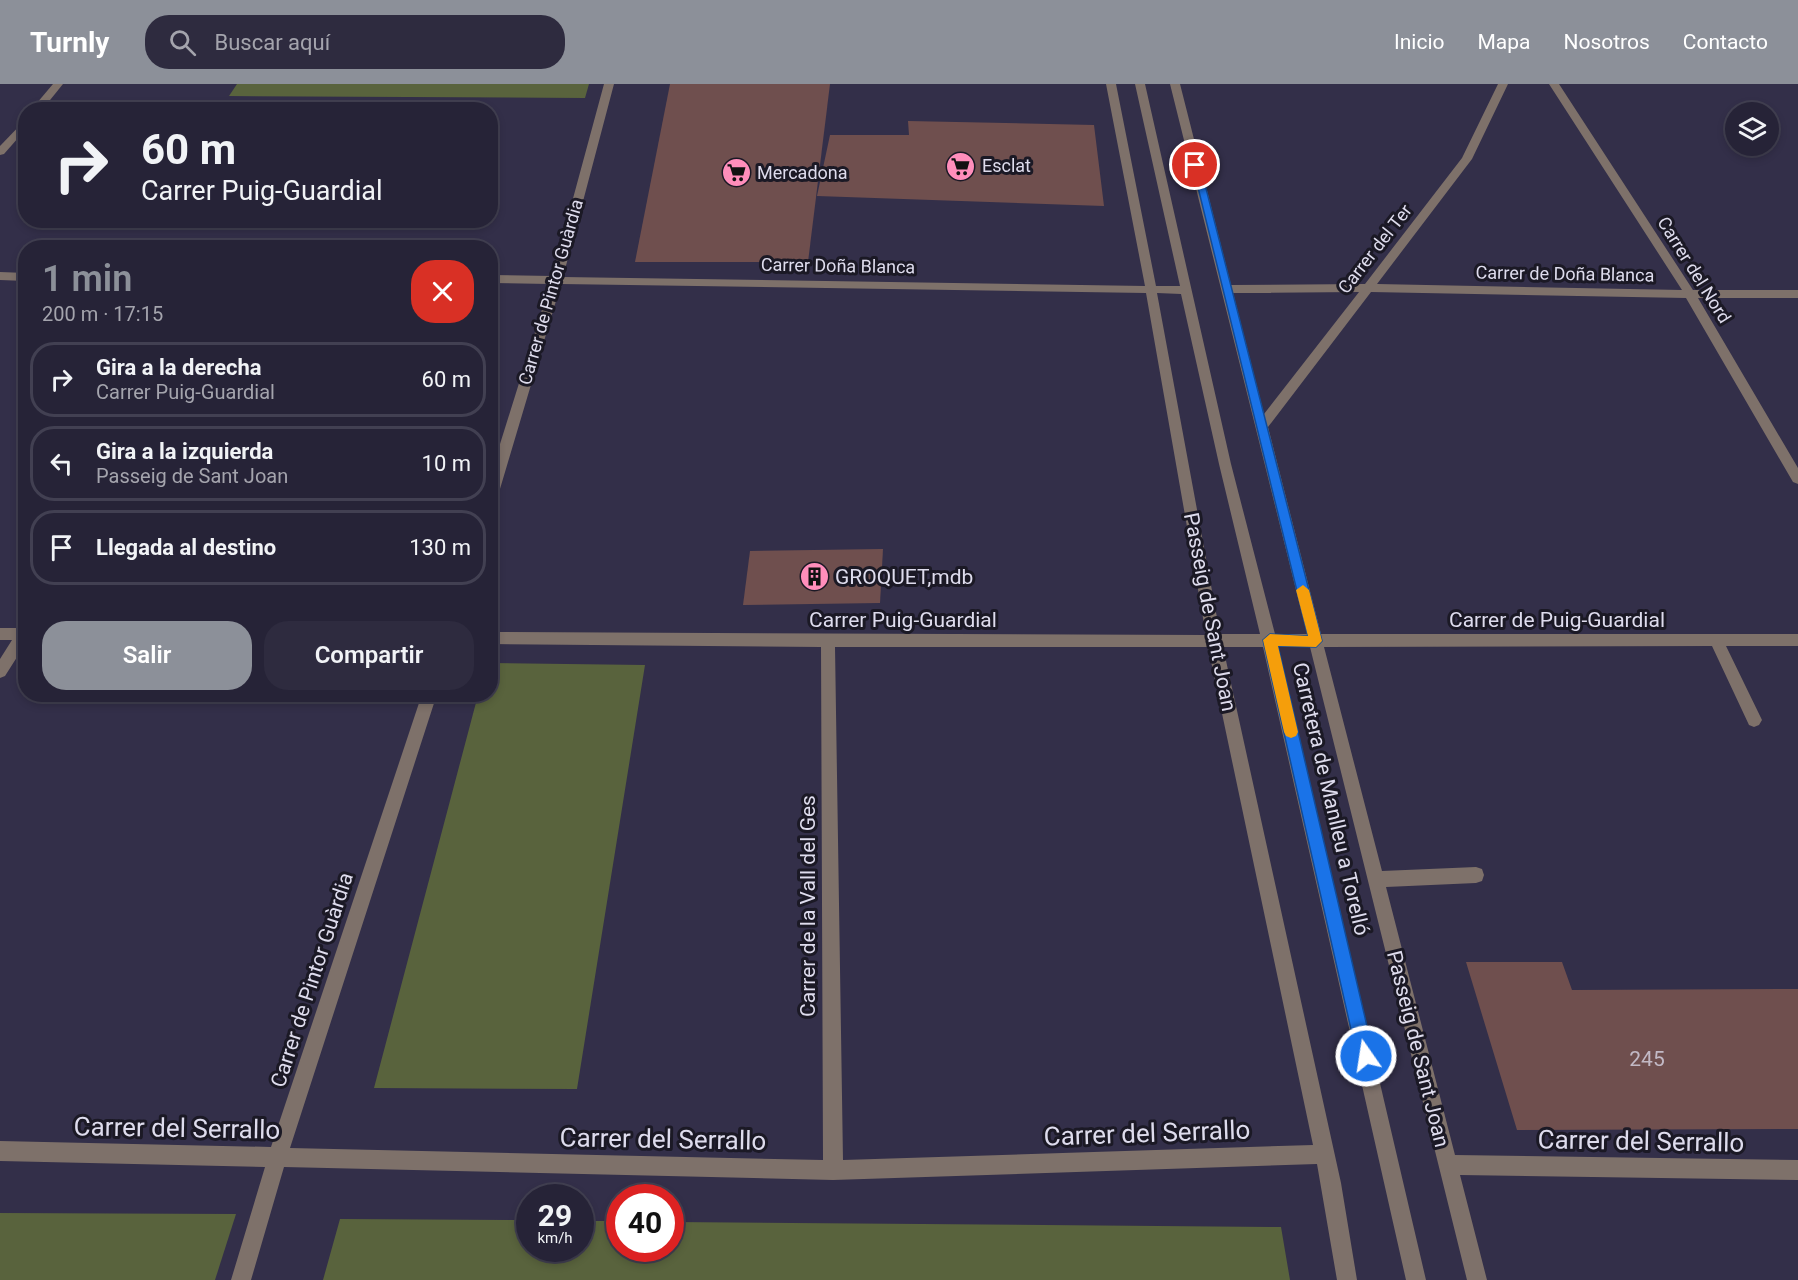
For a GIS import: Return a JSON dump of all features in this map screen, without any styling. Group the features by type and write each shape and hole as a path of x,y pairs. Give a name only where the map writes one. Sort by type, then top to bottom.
{"street":[{"path":"43,102 58,84"},
{"name":"Carrer de Pintor Guàrdia","path":"498,473 557,279 609,84"},
{"name":"Passeig de Sant Joan","path":"1111,84 1151,289 1214,640 1324,1154 1347,1280"},
{"name":"Carretera de Manlleu a Torelló","path":"1140,84 1225,464 1270,640 1416,1280"},
{"name":"Passeig de Sant Joan","path":"1175,84 1477,1280"},
{"name":"Carrer del Ter","path":"1261,427 1467,159 1503,84"},
{"name":"Carrer del Nord","path":"1554,84 1690,294 1798,479"},
{"path":"0,152 18,131"},
{"path":"0,276 18,277"},
{"name":"Carrer Doña Blanca","path":"498,279 1186,290"},
{"path":"1225,289 1368,288"},
{"name":"Carrer de Doña Blanca","path":"1368,288 1798,294"},
{"path":"0,634 18,633"},
{"name":"Carrer Puig-Guardial","path":"498,638 1316,641"},
{"path":"1716,640 1754,720"},
{"name":"Carrer de Puig-Guardial","path":"1316,641 1798,640"},
{"name":"Carrer de la Vall del Ges","path":"828,641 833,1170"},
{"path":"0,672 18,644"},
{"name":"Carrer de Pintor Guàrdia","path":"241,1280 277,1158 427,702"},
{"path":"1375,879 1476,875"},
{"name":"Carrer del Serrallo","path":"0,1151 833,1170 1324,1154"},
{"name":"Carrer del Serrallo","path":"1447,1165 1798,1170"}],"green space":[{"path":"237,84 589,84 585,98 229,96"},
{"path":"498,663 645,665 577,1089 374,1088 476,702 498,702"},
{"path":"0,1213 236,1214 215,1280 0,1280"},
{"path":"340,1219 516,1220 516,1262 594,1262 594,1221 606,1221 606,1262 684,1262 684,1222 1281,1227 1290,1280 323,1280"}],"building":[{"name":"Mercadona","path":"670,84 830,84 808,262 635,262"},
{"name":"Esclat","path":"908,121 1094,125 1104,206 817,196 830,135 909,135"},
{"name":"GROQUET,mdb","path":"883,549 880,603 743,605 750,551"},
{"path":"1466,962 1562,962 1572,990 1798,989 1798,1129 1517,1130"}],"slow traffic":[{"path":"1291,732 1270,640 1316,641 1303,590"}],"place":[{"name":"Esclat","path":"961,166"},
{"name":"Mercadona","path":"736,173"},
{"name":"GROQUET,mdb","path":"814,577"}],"route":[{"path":"1195,165 1316,641 1270,640 1366,1056"}]}
